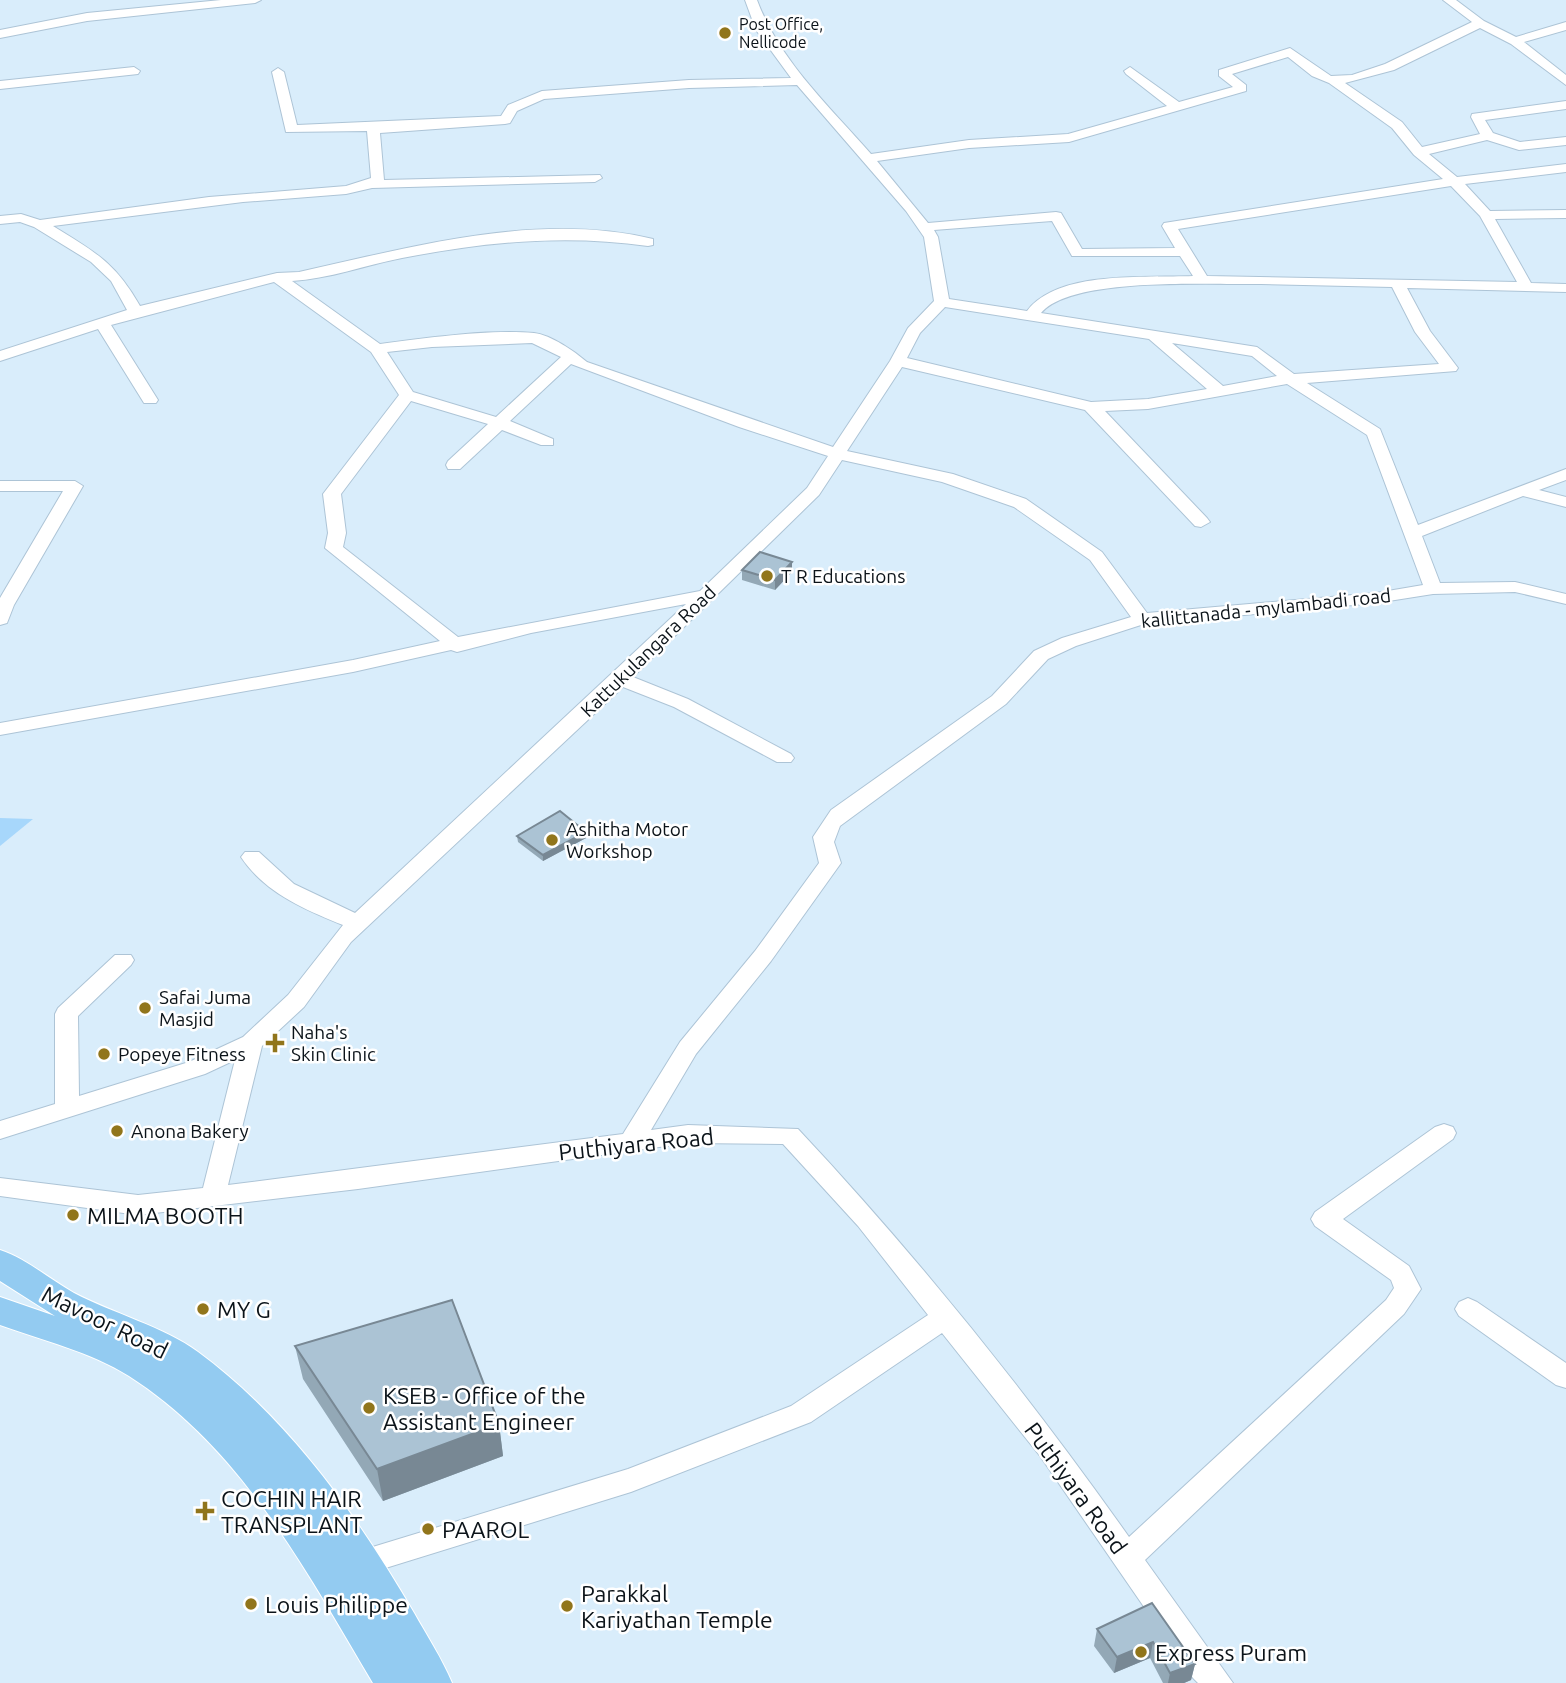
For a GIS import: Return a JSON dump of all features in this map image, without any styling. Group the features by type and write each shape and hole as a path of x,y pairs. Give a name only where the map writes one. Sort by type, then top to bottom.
{"main road":[{"name":"Mavoor Road","path":"0,1265 60,1302 126,1334 161,1347 186,1363 254,1425 326,1510 363,1562 432,1683"},
{"name":"Mavoor Road","path":"0,1311 81,1339 141,1365 230,1440 300,1525 395,1683"}],"street":[{"path":"0,34 87,17 255,0"},
{"path":"751,0 762,30 801,81 925,227 931,237 942,302 1257,352 1290,379 1374,432 1433,589"},
{"path":"1450,0 1480,23 1515,41 1566,81"},
{"path":"1333,80 1385,69 1480,23"},
{"path":"1515,41 1566,26"},
{"path":"869,158 969,144 1069,138 1242,89 1223,73 1290,52 1310,70 1333,80 1397,125 1419,152 1454,182 1486,215 1527,288"},
{"path":"0,85 134,71"},
{"path":"1130,71 1177,107"},
{"path":"278,72 291,129 505,120 513,108 542,95 689,84 801,81"},
{"path":"1488,136 1477,117 1566,104"},
{"path":"372,184 378,178 373,131 381,127"},
{"path":"1419,152 1488,136 1519,146 1566,141"},
{"path":"1202,280 1169,226 1454,182 1566,168"},
{"path":"39,224 239,196 350,189 372,184 595,178"},
{"path":"1486,215 1566,214"},
{"path":"925,227 1056,216 1077,253 1185,252"},
{"path":"0,220 21,218 39,224 96,259 117,279 136,312"},
{"path":"0,356 136,312 277,277 299,276 473,242 530,235 582,234 648,242"},
{"path":"277,277 377,348 407,395 498,422 547,442"},
{"path":"1031,316 1038,305 1053,295 1068,291 1202,280 1243,278 1398,285 1566,288"},
{"path":"898,361 1091,407 1149,404 1290,379 1450,368 1423,332 1398,285"},
{"name":"Kattukulangara Road","path":"0,1130 197,1068 251,1043 296,1001 343,937 620,679 813,491 898,361 913,331 942,302"},
{"path":"102,323 150,400"},
{"path":"1153,336 1220,391"},
{"path":"377,348 432,342 534,338 571,356 580,365 680,398 746,424 838,454 947,478 1020,503 1096,556 1142,619"},
{"path":"454,465 571,356"},
{"path":"407,395 332,494 337,533 334,548 457,646"},
{"path":"1091,407 1114,426 1125,442 1201,523"},
{"path":"1413,533 1566,474"},
{"path":"0,486 75,486 5,605 0,619"},
{"path":"1522,491 1566,502"},
{"name":"kallittanada - mylambadi road","path":"631,1142 688,1048 763,956 830,863 821,844 823,832 838,815 999,700 1041,655 1069,642 1142,619 1376,598 1433,589 1515,587 1566,599"},
{"path":"0,729 224,691 457,646 531,627 708,595"},
{"path":"620,679 681,703 784,758"},
{"path":"252,857 264,873 309,902 358,923"},
{"path":"67,1109 66,1014 123,960"},
{"path":"213,1197 251,1043"},
{"path":"1127,1558 1408,1289 1400,1273 1324,1219 1444,1133"},
{"name":"Puthiyara Road","path":"0,1187 138,1205 358,1181 688,1134 789,1135 867,1219 1050,1448 1218,1683"},
{"path":"1468,1309 1566,1377"},
{"path":"363,1562 631,1480 801,1414 945,1317"}],"shaded area":[{"path":"0,818 33,819 0,846"}],"building":[{"path":"760,552 792,562 775,580 742,570"},
{"name":"Ashitha Motor Workshop","path":"560,811 586,832 543,855 517,836"},
{"path":"452,1300 499,1424 377,1469 295,1346"},
{"path":"1152,1603 1195,1664 1170,1673 1153,1642 1117,1657 1097,1629"}],"place":[{"name":"Post Office, Nellicode","path":"725,33"},
{"name":"T R Educations","path":"767,576"},
{"name":"Ashitha Motor Workshop","path":"552,840"},
{"name":"Safai Juma Masjid","path":"145,1008"},
{"name":"Naha's Skin Clinic","path":"275,1043"},
{"name":"Popeye Fitness","path":"104,1054"},
{"name":"Anona Bakery","path":"117,1131"},
{"name":"MILMA BOOTH","path":"73,1215"},
{"name":"MY G","path":"203,1309"},
{"name":"KSEB - Office of the Assistant Engineer","path":"369,1408"},
{"name":"COCHIN HAIR TRANSPLANT","path":"205,1511"},
{"name":"PAAROL","path":"428,1529"},
{"name":"Louis Philippe","path":"251,1604"},
{"name":"Parakkal Kariyathan Temple","path":"567,1606"},
{"name":"Express Puram","path":"1141,1652"}]}
